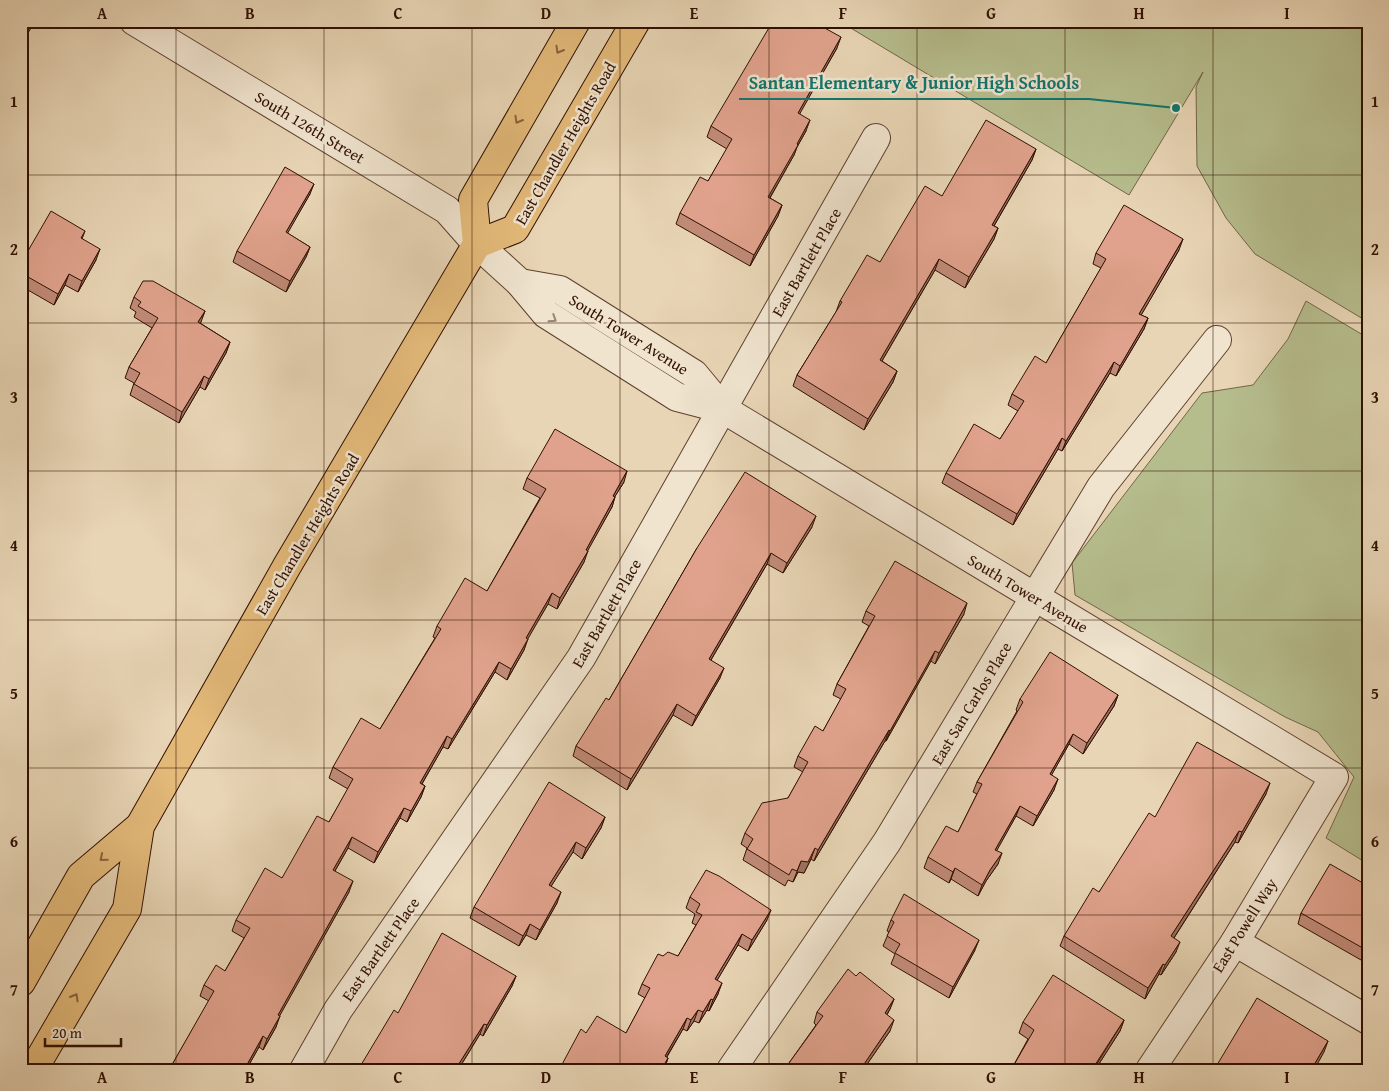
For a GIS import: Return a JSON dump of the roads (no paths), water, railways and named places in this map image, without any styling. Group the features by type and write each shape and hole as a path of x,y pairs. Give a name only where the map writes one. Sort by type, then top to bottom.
{"main road":[{"path":"477,244 473,200 576,21"},
{"name":"East Chandler Heights Road","path":"21,982 81,876 140,826 287,566 477,244 515,229 636,21"},
{"name":"East Chandler Heights Road","path":"33,1070 127,909 140,826"}],"street":[{"name":"South 126th Street","path":"134,21 447,210 477,244"},
{"name":"East Bartlett Place","path":"304,1070 338,1010 581,658 876,138"},
{"name":"South Tower Avenue","path":"477,244 520,283 560,290 694,374 722,409 1334,777"},
{"name":"East San Carlos Place","path":"731,1070 887,842 1101,487 1217,340"},
{"name":"East Powell Way","path":"1150,1070 1235,942 1334,777"},
{"path":"1235,942 1368,1020"}],"place":[{"name":"Santan Elementary & Junior High Schools","path":"1176,108"}]}
